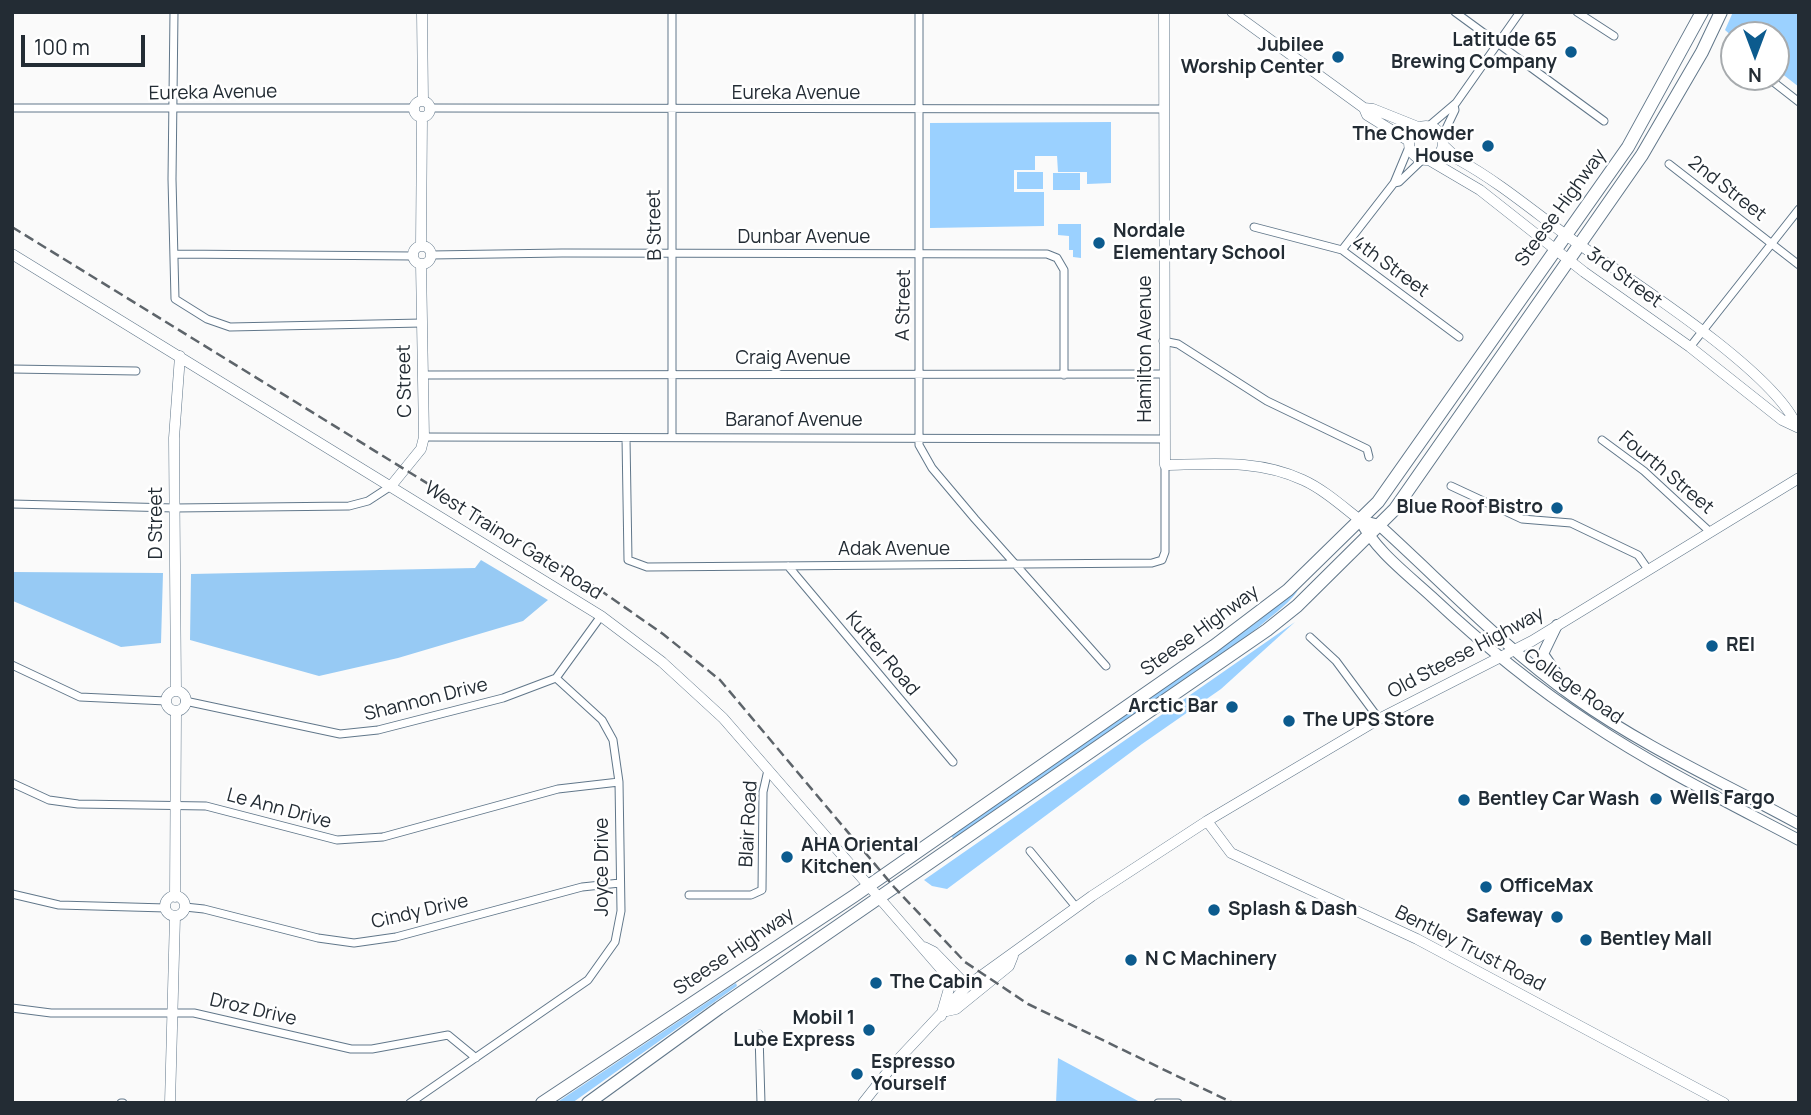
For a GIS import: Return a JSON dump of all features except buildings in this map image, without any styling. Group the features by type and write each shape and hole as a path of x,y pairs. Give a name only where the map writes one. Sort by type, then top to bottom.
{"highway":[{"name":"Steese Highway","path":"542,1103 869,884 1239,628 1305,575 1378,502 1641,127 1702,12"},
{"name":"Steese Highway","path":"588,1103 880,897 1267,631 1297,606 1395,509 1570,260 1672,107 1721,12"}],"main road":[{"name":"College Road","path":"1360,520 1378,525 1513,651 1576,698 1616,724 1799,824"},
{"name":"College Road","path":"1360,520 1368,536 1467,630 1592,724 1799,840"},
{"path":"1557,625 1546,642 1543,658 1576,698"}],"street":[{"path":"174,12 172,109 175,299 207,318 230,327 422,323"},
{"path":"422,12 427,104 430,114 422,118"},
{"name":"B Street","path":"672,12 672,437"},
{"name":"A Street","path":"919,12 918,437 932,468 1106,666"},
{"name":"Hamilton Avenue","path":"1162,559 1165,552 1161,109 1164,12"},
{"path":"1232,12 1364,108 1437,130 1443,141"},
{"path":"1455,12 1604,121"},
{"path":"1394,183 1399,183 1425,160 1437,157 1455,110 1454,106 1520,12"},
{"path":"1577,12 1614,36"},
{"path":"1785,91 1799,102"},
{"path":"422,118 417,116 414,108 427,104"},
{"name":"Eureka Avenue","path":"427,104 670,110 1161,109"},
{"path":"1342,250 1394,183 1409,144 1423,127 1448,106 1454,106"},
{"name":"Eureka Avenue","path":"12,108 414,108"},
{"path":"1364,108 1367,115 1409,144 1414,156 1425,160"},
{"path":"421,246 422,118"},
{"name":"3rd Street","path":"1443,141 1459,160 1648,290 1748,369 1791,411 1798,428"},
{"name":"3rd Street","path":"1425,160 1480,190 1570,260 1690,347 1782,420 1798,428"},
{"name":"2nd Street","path":"1669,164 1799,265"},
{"path":"1690,347 1770,242 1799,209"},
{"name":"4th Street","path":"1254,227 1342,250 1459,337"},
{"path":"174,254 413,256 421,264 431,256 428,248 421,246 416,248 413,256"},
{"name":"Dunbar Avenue","path":"431,256 671,252 1048,254 1057,258 1064,270 1064,374"},
{"name":"West Trainor Gate Road","path":"12,254 601,616 690,686 768,770 923,947 948,979 948,1012"},
{"name":"C Street","path":"391,486 421,449 424,437 421,264"},
{"path":"1163,341 1178,344 1267,401 1367,449 1369,457"},
{"name":"D Street","path":"176,691 175,426 180,356"},
{"path":"12,369 136,371"},
{"name":"Craig Avenue","path":"423,375 1163,374"},
{"name":"Baranof Avenue","path":"424,437 1164,439"},
{"name":"Adak Avenue","path":"625,438 628,559 647,567 1152,563 1162,559"},
{"name":"Fourth Street","path":"1602,440 1644,471 1709,531"},
{"name":"College Road","path":"1165,465 1245,463 1269,467 1305,481 1360,520"},
{"name":"Old Steese Highway","path":"967,986 1002,960 1013,956 1076,907 1208,821 1378,719 1513,651 1799,478"},
{"path":"12,504 175,508 349,506 368,501 391,486"},
{"path":"1451,486 1522,519 1571,523 1638,555 1647,568"},
{"name":"Kutter Road","path":"788,566 953,762"},
{"path":"556,677 601,616"},
{"path":"1310,637 1336,662 1378,719"},
{"path":"12,664 80,697 166,701"},
{"name":"Shannon Drive","path":"186,701 340,734 378,730 503,698 556,677"},
{"name":"Joyce Drive","path":"410,1103 588,980 606,958 618,929 619,782 613,740 602,720 556,677"},
{"path":"176,691 182,694 186,701 183,708 176,711 168,708 166,701 170,693 176,691"},
{"path":"175,897 176,711"},
{"name":"Blair Road","path":"689,895 751,895 762,890 762,792 768,770"},
{"name":"Le Ann Drive","path":"12,783 49,800 78,804 206,806 337,841 383,837 558,789 619,782"},
{"name":"Bentley Trust Road","path":"1208,821 1231,853 1417,939 1724,1103"},
{"path":"1030,851 1076,907"},
{"name":"Cindy Drive","path":"185,907 204,909 318,939 354,943 396,937 582,887 620,883"},
{"path":"12,894 60,905 166,908 175,916 170,1103"},
{"path":"175,897 184,901 185,907 183,913 175,916"},
{"path":"166,908 167,901 175,897"},
{"name":"West Trainor Gate Road","path":"923,947 934,952 967,986"},
{"name":"Old Steese Highway","path":"863,1103 893,1065 948,1012 1009,966 1013,956"},
{"path":"948,1012 967,986"},
{"name":"Droz Drive","path":"12,1008 51,1013 174,1012 233,1020 351,1049 372,1049 448,1035 476,1058"},
{"path":"759,1034 761,1103"},
{"path":"1158,1102 1178,1103"}],"shaded area":[{"path":"1733,12 1799,12 1799,87 1790,80 1790,21 1729,21"},
{"path":"1111,122 1111,183 1087,184 1087,172 1058,172 1057,156 1035,156 1035,170 1014,170 1014,192 1044,192 1044,226 930,228 930,123"},
{"path":"1017,172 1043,172 1043,189 1017,189"},
{"path":"1053,173 1080,173 1080,190 1053,190"},
{"path":"1058,224 1081,224 1081,258 1073,257 1073,250 1069,250 1069,236 1058,235"},
{"path":"481,560 548,600 523,621 398,658 319,676 190,640 191,574 475,568"},
{"path":"12,572 163,573 161,643 121,647 13,601"},
{"path":"1298,589 1284,606 1249,635 1199,671 954,839 951,836 1257,622"},
{"path":"1295,622 1221,689 1142,744 947,889 932,886 924,880"},
{"path":"736,983 737,986 572,1103 556,1103"},
{"path":"1058,1058 1140,1102 1140,1103 1056,1103"}],"railway":[{"path":"12,227 597,588 663,634 720,680 894,887 965,962 1028,1004 1233,1103"}],"place":[{"name":"Latitude 65 Brewing Company","path":"1571,52"},
{"name":"Jubilee Worship Center","path":"1338,57"},
{"name":"The Chowder House","path":"1488,146"},
{"name":"Nordale Elementary School","path":"1099,243"},
{"name":"Blue Roof Bistro","path":"1557,508"},
{"name":"REI","path":"1712,646"},
{"name":"Arctic Bar","path":"1232,707"},
{"name":"The UPS Store","path":"1289,721"},
{"name":"Wells Fargo","path":"1656,799"},
{"name":"Bentley Car Wash","path":"1464,800"},
{"name":"AHA Oriental Kitchen","path":"787,857"},
{"name":"OfficeMax","path":"1486,887"},
{"name":"Splash & Dash","path":"1214,910"},
{"name":"Safeway","path":"1557,917"},
{"name":"Bentley Mall","path":"1586,940"},
{"name":"N C Machinery","path":"1131,960"},
{"name":"The Cabin","path":"876,983"},
{"name":"Mobil 1 Lube Express","path":"869,1030"},
{"name":"Espresso Yourself","path":"857,1074"}]}
